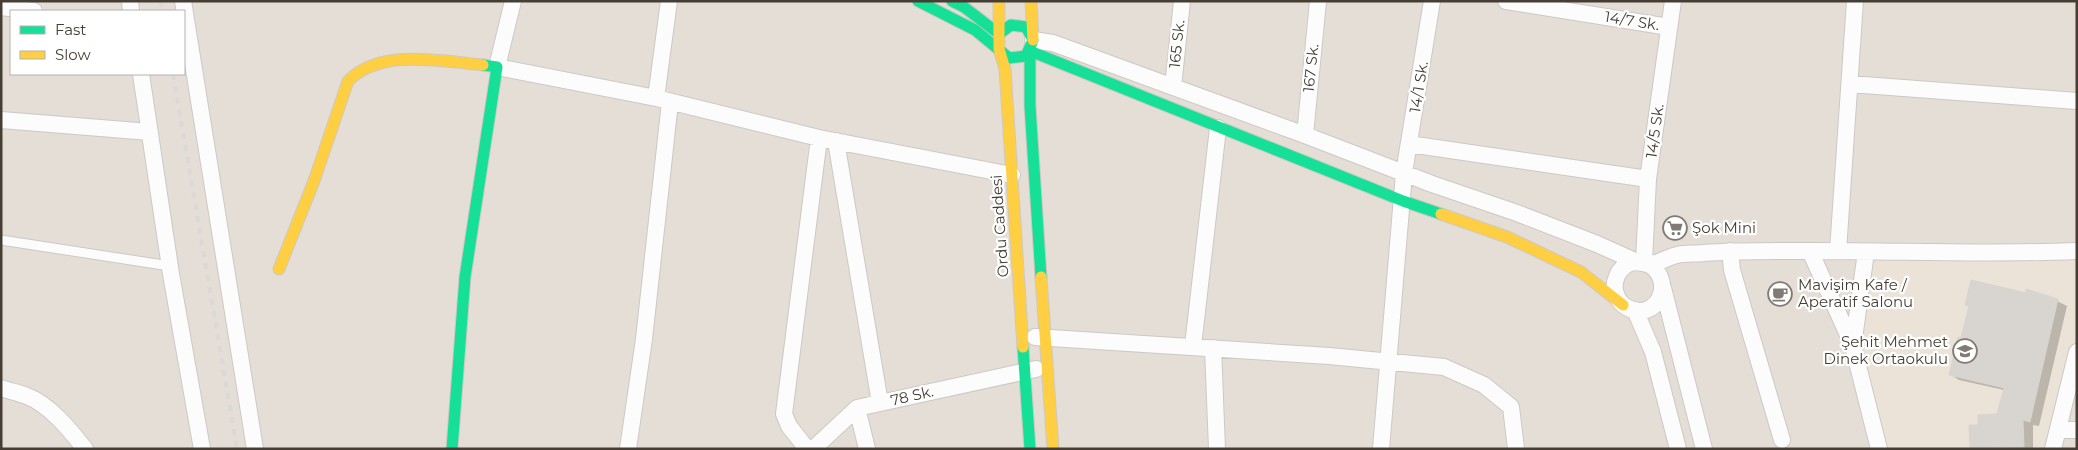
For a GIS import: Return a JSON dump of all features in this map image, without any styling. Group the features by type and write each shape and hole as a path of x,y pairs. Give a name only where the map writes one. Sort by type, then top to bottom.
{"street":[{"path":"452,449 465,277 498,67 513,1"},
{"path":"628,449 644,339 669,1"},
{"path":"918,1 975,30 1002,52 1015,59 1026,56 1032,45 1030,32 1020,25 1006,27 999,34 964,7 952,1"},
{"name":"Ordu Caddesi","path":"999,1 999,34 1005,69 1030,449"},
{"path":"1031,1 1030,106 1053,449"},
{"name":"165 Sk.","path":"1173,87 1182,1"},
{"name":"167 Sk.","path":"1305,135 1318,1"},
{"name":"14/1 Sk.","path":"1381,449 1404,173 1432,1"},
{"name":"14/7 Sk.","path":"1506,1 1669,27"},
{"name":"14/5 Sk.","path":"1644,263 1648,179 1672,1"},
{"path":"1838,251 1855,1"},
{"path":"1,7 26,10"},
{"path":"185,13 256,449"},
{"path":"1032,45 1052,43 1517,213 1644,263 1660,274 1704,449"},
{"path":"1032,45 1218,128 1403,201 1524,245 1581,272 1629,308 1651,307 1657,302 1663,288"},
{"path":"279,269 314,181 348,81 355,71 367,65 410,60 498,67 663,100 819,138 1012,175"},
{"path":"141,75 170,266 202,449"},
{"path":"1850,84 2077,101"},
{"path":"1,120 150,132"},
{"path":"1193,346 1218,128"},
{"path":"807,449 789,426 784,414 819,138"},
{"path":"836,141 880,403"},
{"path":"1409,144 1648,179"},
{"path":"1678,449 1653,352 1629,308 1615,291 1617,275 1629,264 1644,263 1677,255 1730,251 2001,254 2077,250"},
{"path":"1730,251 1732,270 1782,440"},
{"path":"1810,251 1853,346 1879,449"},
{"path":"1853,346 1866,252"},
{"path":"1023,338 1046,336 1193,346 1444,368 1484,385 1511,407 1516,449"},
{"path":"1213,348 1217,449"},
{"path":"2053,449 2077,352"},
{"name":"78 Sk.","path":"857,408 1025,370 1048,368"},
{"path":"1,388 29,397 47,409 63,424 84,449"},
{"path":"813,449 857,408 867,449"},
{"path":"2058,430 2077,430"}],"lane":[{"path":"1,240 170,266"}],"shaded area":[{"path":"1,1 2077,1 2077,449 1,449"},
{"name":"Şehit Mehmet Dinek Ortaokulu","path":"2077,251 2077,356 2055,449 1879,449 1853,346 1866,252"}],"building":[{"path":"1971,280 2026,293 2026,289 2058,299 2030,422 2023,420 2024,447 1970,448 1969,425 1978,425 1978,415 1997,414 2004,388 1949,375 1958,337 1961,338 1969,306 1965,305"}],"railway":[{"path":"160,1 162,10"},
{"path":"173,75 237,449"}],"traffic: fast":[{"path":"918,1 975,30 1009,58 1026,56 1033,40 1026,27 1011,25 999,34 964,7 952,1"},
{"path":"1041,277 1030,106 1030,51 1403,201 1441,214"},
{"path":"452,449 465,277 497,67 483,65"},
{"path":"1023,347 1030,449"}],"traffic: slow":[{"path":"999,1 999,49 1005,69 1023,347"},
{"path":"1031,1 1033,40"},
{"path":"279,269 314,181 348,81 362,71 377,64 394,60 430,60 483,65"},
{"path":"1441,214 1507,237 1581,272 1623,305"},
{"path":"1041,277 1053,449"}],"place":[{"name":"Şok Mini","path":"1675,228"},
{"name":"Mavişim Kafe / Aperatif Salonu","path":"1780,294"},
{"name":"Şehit Mehmet Dinek Ortaokulu","path":"1965,351"}]}
